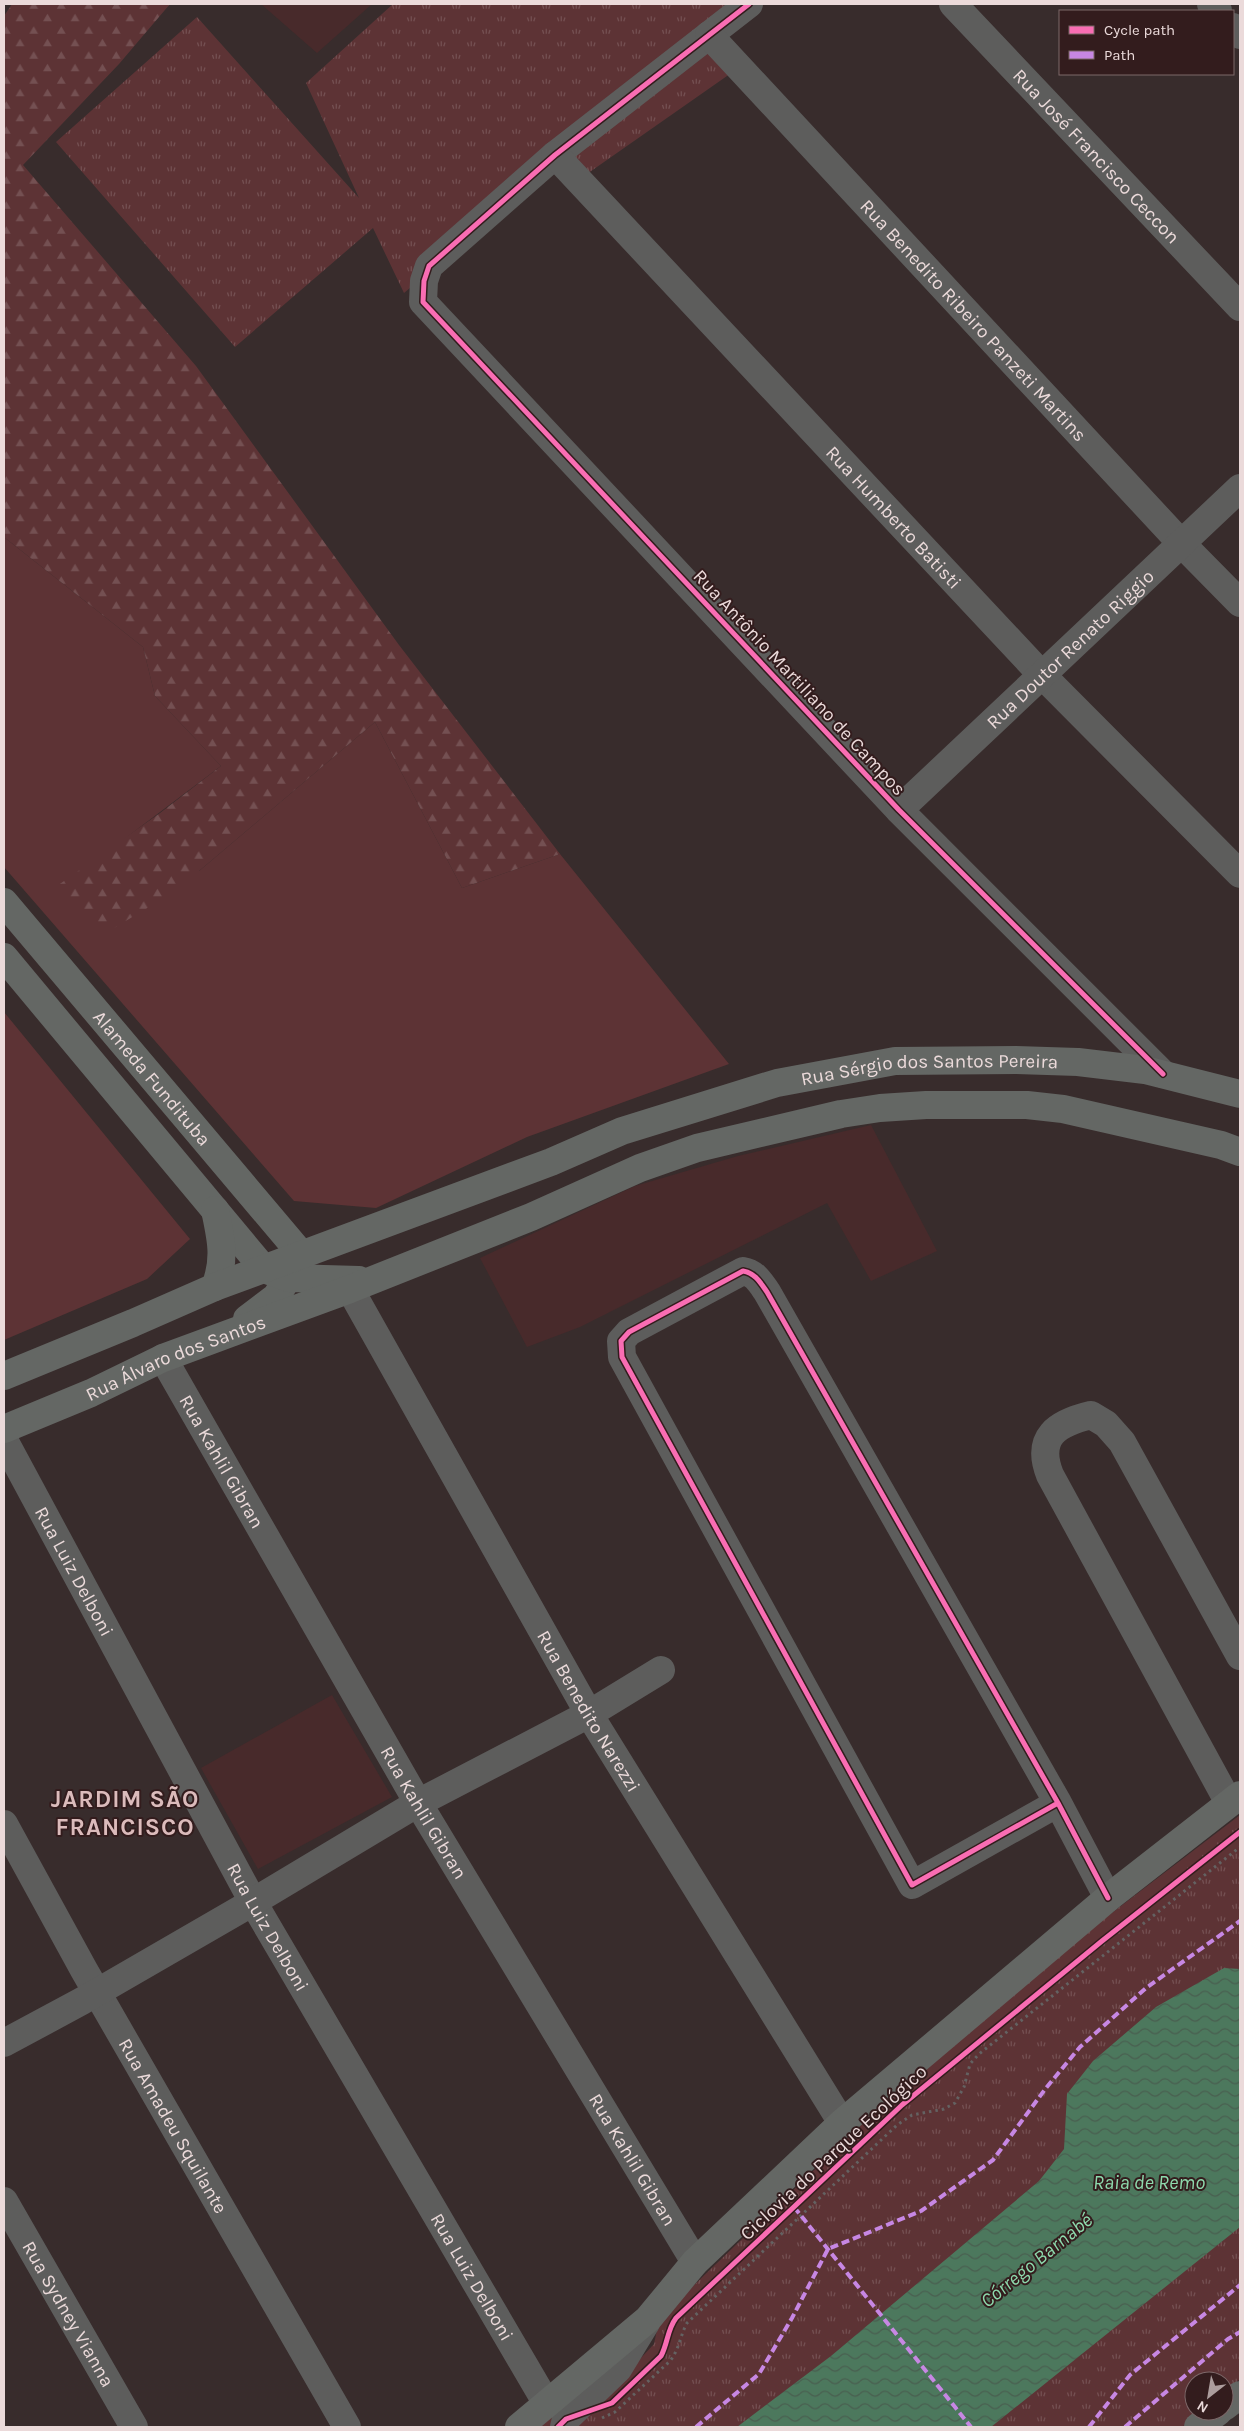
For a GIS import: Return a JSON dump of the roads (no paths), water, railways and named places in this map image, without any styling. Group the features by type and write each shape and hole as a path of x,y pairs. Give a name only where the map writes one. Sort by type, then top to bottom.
{"main road":[{"name":"Alameda Fundituba","path":"4,902 228,1169 285,1267"},
{"name":"Alameda Fundituba","path":"4,957 214,1206 285,1267"},
{"name":"Rua Sérgio dos Santos Pereira","path":"4,1376 215,1287 285,1267 344,1240 551,1162 622,1131 777,1082 895,1061 1078,1062 1163,1074 1240,1094"},
{"name":"Rua Álvaro dos Santos","path":"4,1429 91,1393 163,1358 363,1284 531,1217 640,1168 697,1148 841,1114 880,1108 926,1105 1027,1105 1063,1110 1234,1146"},
{"path":"622,1131 640,1168"},
{"path":"228,1169 288,1221 317,1235 344,1240"},
{"path":"214,1206 222,1243 220,1274 215,1287"},
{"path":"227,1334 276,1297 285,1267 363,1284"},
{"path":"518,2427 648,2319 695,2262 842,2123 1108,1898 1234,1799"}],"street":[{"path":"555,155 749,4"},
{"name":"Rua José Francisco Ceccon","path":"953,4 1240,307"},
{"name":"Rua Benedito Ribeiro Panzeti Martins","path":"709,35 1181,543 1240,602"},
{"name":"Rua Antônio Martiliano de Campos","path":"555,155 429,266 424,281 423,302 899,810 1163,1074"},
{"name":"Rua Humberto Batisti","path":"555,155 1042,675 1240,874"},
{"name":"Rua Doutor Renato Riggio","path":"899,810 1240,488"},
{"path":"1058,1803 912,1885 622,1357 621,1341 629,1332 743,1271 750,1272 758,1278 1058,1803 1108,1898"},
{"name":"Rua Benedito Narezzi","path":"363,1284 589,1714 842,2123"},
{"name":"Rua Kahlil Gibran","path":"163,1358 418,1803 695,2262"},
{"path":"1234,1799 1050,1476 1044,1459 1048,1437 1068,1420 1091,1415 1106,1424 1122,1442 1240,1656"},
{"name":"Rua Luiz Delboni","path":"4,1440 253,1902 547,2404"},
{"path":"4,2043 253,1902 418,1803 589,1714 660,1670"},
{"name":"Rua Amadeu Squilante","path":"4,1824 97,1992 347,2427"},
{"name":"Rua Sydney Vianna","path":"4,2201 134,2427"},
{"path":"564,2427 566,2419 618,2369 648,2319"}],"water":[{"name":"Raia de Remo","path":"1224,1968 1240,1969 1240,2227 991,2427 737,2427 831,2356 1039,2181 1064,2149 1067,2094 1093,2061 1156,2007"}],"district":[{"name":"JARDIM SÃO FRANCISCO","path":"125,1813"}],"water label":[{"name":"Córrego Barnabé","path":"1036,2260"}]}
